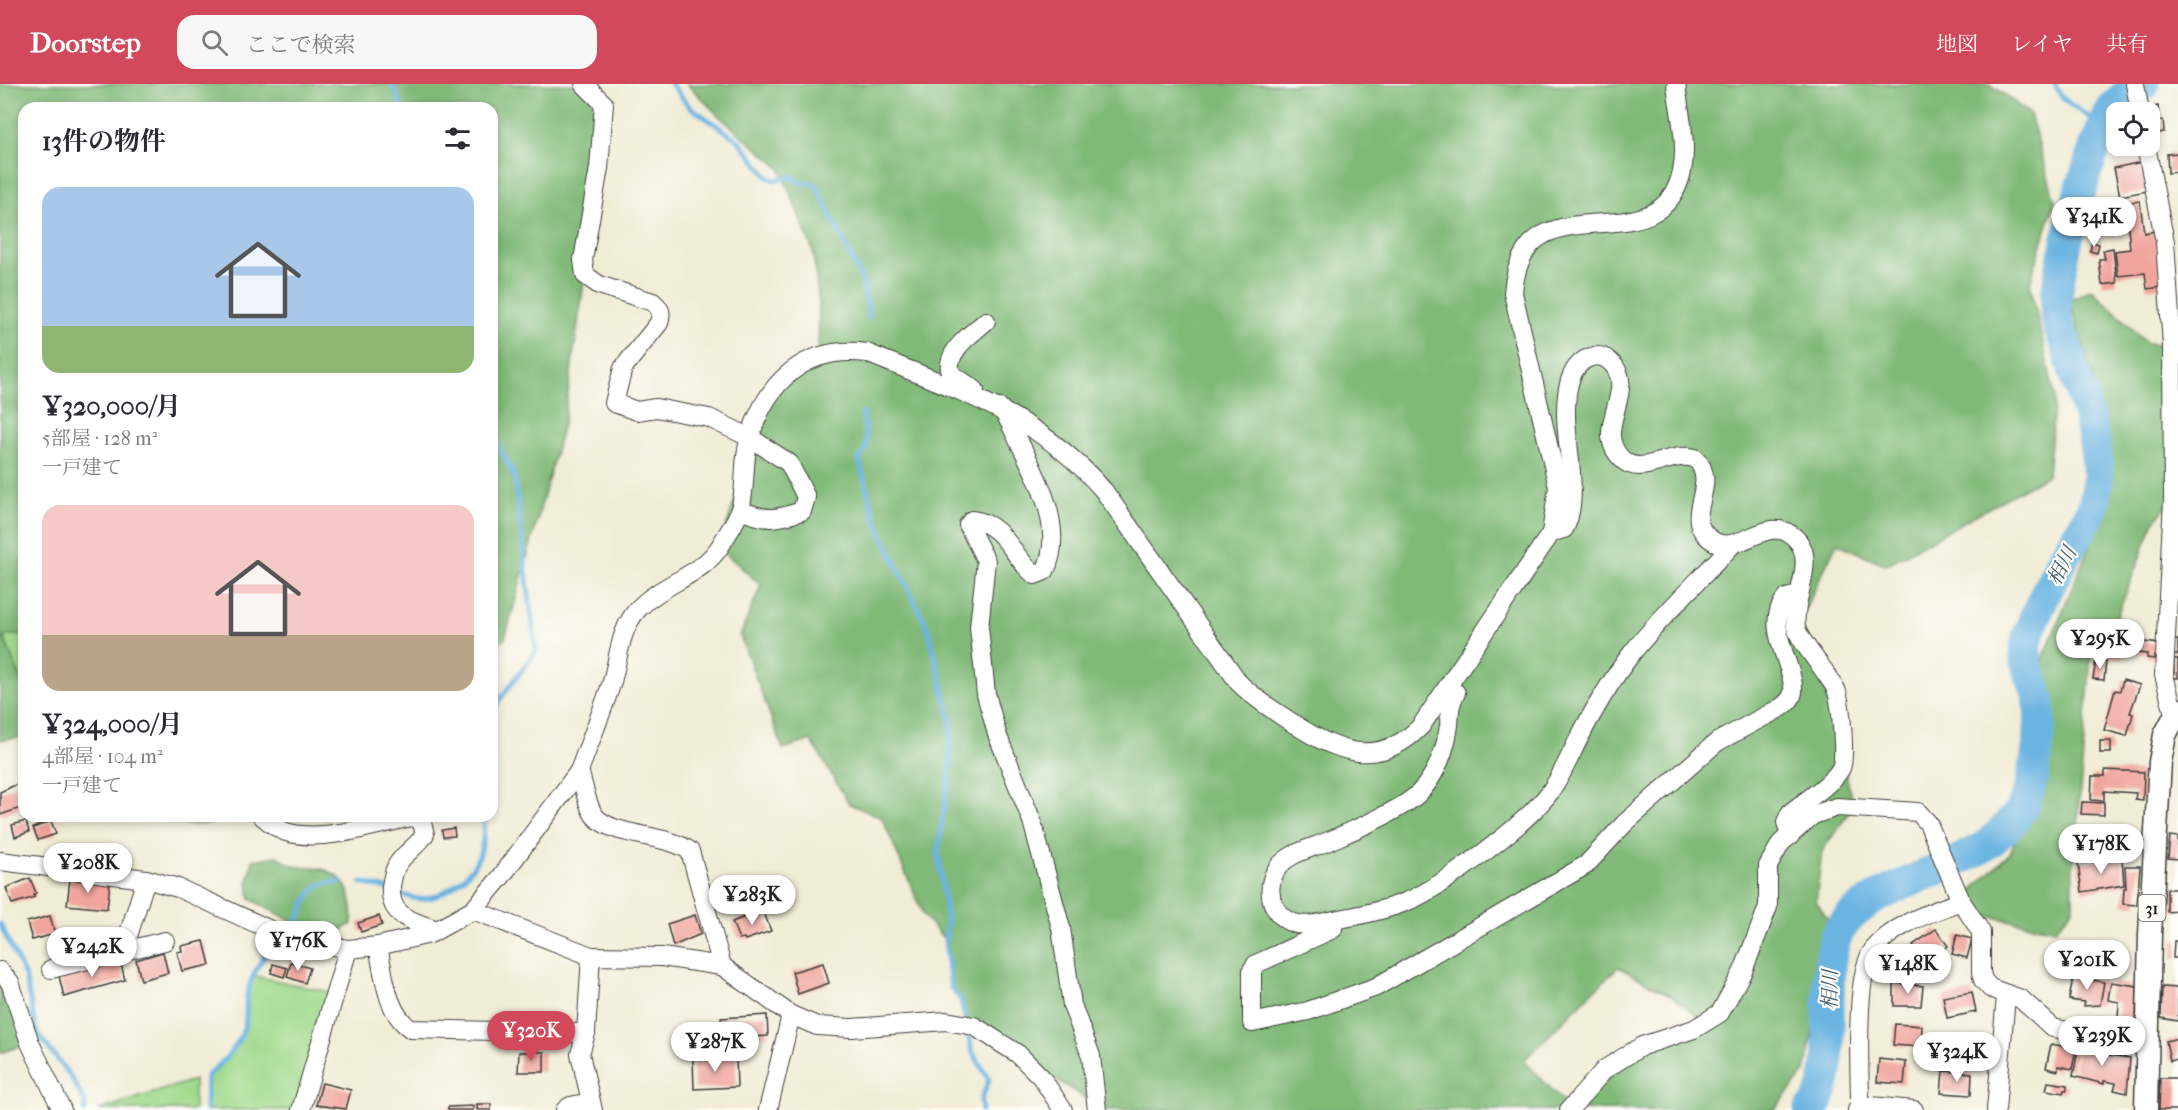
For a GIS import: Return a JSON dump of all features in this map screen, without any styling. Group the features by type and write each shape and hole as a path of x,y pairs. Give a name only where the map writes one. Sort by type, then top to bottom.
{"main road":[{"name":"31","path":"2146,1110 2150,934 2160,762 2165,735 2176,712"}],"street":[{"path":"585,84 604,104 599,168 583,260 585,275 599,285 653,302 660,308 661,314 659,323 623,368 614,403 637,411 656,408 709,418 749,438 789,463 807,497 802,511 779,519 761,519 740,510"},
{"path":"986,321 956,349 948,362 950,373 1002,410 1057,443 1081,465 1104,491 1239,683 1255,698 1328,745 1352,752 1390,748 1400,744 1421,726 1551,533 1558,487 1513,293 1520,261 1532,244 1557,227 1626,223 1654,213 1666,203 1679,182 1684,157 1676,84"},
{"path":"2135,84 2138,102"},
{"path":"2148,156 2174,285 2175,500 2164,675 2176,712"},
{"path":"0,861 146,879 178,888 281,935 348,949 378,946 436,930 473,910 501,877 579,771 612,683 621,639 637,610 654,595 690,575 719,548 740,510 749,438 772,388 805,362 818,355 834,351 867,352 1002,410 1045,497 1052,534 1051,560 1045,571 1035,575 1004,536 977,521 972,520 968,525 986,561 979,627 986,694 997,734 1032,821 1061,928 1072,1005 1091,1056 1097,1110"},
{"path":"1551,533 1564,529 1569,520 1572,502 1566,411 1569,385 1573,372 1580,363 1596,356 1604,357 1612,362 1619,374 1621,389 1611,436 1617,454 1634,466 1643,467 1668,458 1687,456 1695,458 1704,470 1706,481 1698,516 1699,525 1710,539 1732,545"},
{"path":"1449,687 1456,693 1449,704 1449,724 1443,753 1423,789 1398,807 1331,840 1294,854 1279,866 1274,874 1271,899 1284,919 1303,926 1376,912 1424,893 1504,835 1551,791 1592,712 1632,654 1732,545 1766,531 1786,531 1794,536 1804,554 1805,565 1796,629 1838,694 1843,759 1836,775 1790,813 1786,822 1790,836"},
{"path":"1336,920 1334,928 1256,964 1252,970 1252,1023 1308,1011 1376,987 1586,865 1625,823 1718,742 1782,707 1790,699 1793,689 1779,643 1780,609 1786,598 1799,595"},
{"path":"579,771 593,814 603,825 678,843 690,851 722,966"},
{"path":"1569,1110 1605,1069 1642,1046 1694,1029 1720,1013 1743,971 1768,907 1768,866 1781,843 1813,815 1837,807 1918,812 1928,823 1961,901 1981,932 1983,980 1990,988 2029,1004 2053,1028 2149,1047"},
{"path":"271,822 286,832 304,835 346,832 389,822"},
{"path":"422,822 425,834 397,864 392,880 390,900 396,911 405,918 436,930"},
{"path":"123,952 146,879"},
{"path":"1914,1110 1858,1108 1862,990 1866,963 1873,950 1886,938 1912,921 1961,901"},
{"path":"473,910 591,956 662,957 722,966 791,1015 817,1026 838,1028 946,1022 967,1025 1018,1054 1041,1077 1063,1110"},
{"path":"51,969 165,941"},
{"path":"378,946 394,1011 400,1022 411,1029 586,1033"},
{"path":"301,1110 348,949"},
{"path":"565,1110 570,1106 592,1106 580,1054 586,1033 591,956"},
{"path":"0,971 10,982 30,1043 62,1110"},
{"path":"1996,1110 2006,996"},
{"path":"768,1110 791,1015"}],"green space":[{"path":"0,84 584,84 604,104 585,275 564,421 505,639 498,643 498,102 18,102 18,635 3,636 18,672 18,738 0,740"},
{"path":"687,84 1990,84 2030,114 2055,201 2030,283 2055,397 2048,475 1886,565 1837,543 1796,628 1836,688 1843,759 1853,807 1822,851 1816,901 1833,927 1805,1072 1774,1110 1097,1110 1097,1105 967,1026 961,1000 951,988 945,940 924,916 882,818 849,804 811,740 783,749 740,636 761,585 719,548 772,388 818,355 819,304 813,251 780,168 721,118","holes":["1618,967 1672,996 1705,1022 1605,1069 1570,1109 1524,1060"]},
{"path":"2092,289 2147,343 2172,345 2173,500 2154,521 2110,634 2091,657 2077,852 2073,860 2073,909 2055,930 1969,912 1961,901 2010,853 2039,775 2046,713 2039,685 2041,664 2112,490 2094,382 2069,300"},
{"path":"18,634 18,672 3,635"},
{"path":"169,822 213,822 194,825"},
{"path":"277,856 294,866 314,867 327,871 342,881 350,895 352,924 340,931 330,926 307,929 250,899 248,881 253,860"},
{"path":"0,971 30,1043 0,1053"},
{"path":"255,976 335,993 301,1110 206,1110 207,1076 236,1046 245,1026 247,994"},
{"path":"194,1080 194,1110 99,1110"}],"building":[{"path":"2160,120 2163,120 2164,132 2160,133"},
{"path":"2178,153 2178,172 2168,173 2167,154"},
{"path":"2142,162 2148,191 2120,196 2114,168"},
{"path":"2140,201 2144,233 2155,231 2162,287 2147,289 2145,273 2118,276 2115,251 2130,249 2127,218 2106,221 2104,206"},
{"path":"2092,242 2099,244 2097,253 2090,251"},
{"path":"2113,248 2117,283 2102,285 2099,259 2105,259 2103,250"},
{"path":"2112,638 2124,640 2124,659 2109,657"},
{"path":"2131,640 2159,644 2158,656 2154,656 2154,659 2147,658 2147,654 2129,652"},
{"path":"2174,640 2178,640 2178,655 2174,655"},
{"path":"2174,659 2178,659 2178,678 2174,678"},
{"path":"2096,660 2106,661 2104,680 2093,679"},
{"path":"2123,680 2140,685 2130,713 2133,714 2127,736 2104,730 2115,690 2120,691"},
{"path":"2100,741 2111,741 2111,753 2100,753"},
{"path":"2105,770 2144,772 2143,800 2135,799 2136,793 2104,791 2104,801 2091,800 2092,776 2105,776"},
{"path":"18,784 18,809 0,815 0,792"},
{"path":"2082,802 2104,803 2104,815 2081,814"},
{"path":"26,822 29,832 15,837 12,825"},
{"path":"51,822 56,834 38,840 33,828"},
{"path":"454,828 455,836 443,837 442,830"},
{"path":"2170,836 2178,837 2178,859 2168,858"},
{"path":"2122,859 2124,885 2082,892 2078,863"},
{"path":"2125,866 2140,866 2137,905 2123,904 2124,888 2126,888"},
{"path":"30,878 36,893 33,895 35,897 12,904 6,888"},
{"path":"70,879 110,883 107,909 67,905"},
{"path":"2167,889 2178,889 2178,911 2167,912"},
{"path":"763,910 771,931 745,940 744,938 739,939 732,922"},
{"path":"695,915 701,934 673,946 667,924"},
{"path":"50,916 55,934 32,940 27,922"},
{"path":"379,916 382,925 361,932 358,923"},
{"path":"1936,929 1948,946 1925,962 1913,945"},
{"path":"1957,935 1972,939 1967,958 1952,954"},
{"path":"204,941 210,965 182,971 177,952 182,951 181,946"},
{"path":"2174,941 2178,941 2178,958 2173,958"},
{"path":"163,952 168,973 141,980 136,960"},
{"path":"120,960 125,980 64,997 59,976"},
{"path":"291,962 310,968 305,983 287,977"},
{"path":"823,963 829,983 798,994 792,972"},
{"path":"273,964 287,968 284,977 271,973"},
{"path":"2073,977 2104,982 2100,1005 2083,1006 2084,1002 2069,1000"},
{"path":"2111,982 2137,986 2136,1020 2118,1019 2119,1002 2108,1000"},
{"path":"1894,983 1923,986 1921,1006 1894,1006"},
{"path":"2162,987 2178,988 2178,1021 2161,1018"},
{"path":"1972,992 1976,1012 1947,1018 1943,997"},
{"path":"767,1015 768,1036 739,1038 740,1049 723,1051 721,1018"},
{"path":"1895,1024 1922,1026 1921,1047 1893,1045"},
{"path":"2178,1038 2178,1059 2170,1061 2166,1041"},
{"path":"2051,1044 2076,1049 2072,1069 2058,1066 2058,1071 2046,1068"},
{"path":"2079,1044 2110,1050 2109,1055 2130,1058 2127,1093 2114,1090 2116,1083 2104,1081 2104,1084 2073,1076"},
{"path":"519,1052 544,1052 544,1072 518,1072"},
{"path":"736,1057 737,1087 694,1089 693,1059"},
{"path":"1879,1059 1906,1062 1904,1084 1877,1082"},
{"path":"1943,1071 1972,1073 1971,1095 1941,1093"},
{"path":"2160,1078 2178,1078 2178,1110 2159,1110"},
{"path":"2048,1082 2067,1085 2067,1090 2063,1093 2046,1090"},
{"path":"322,1083 351,1090 346,1109 316,1105"},
{"path":"477,1104 491,1104 491,1110 477,1110"},
{"path":"473,1106 473,1110 448,1110 448,1107"}],"waterway":[{"path":"392,84 400,102"},
{"path":"671,84 689,106 739,141 768,177 774,180 792,177 802,183 813,183 818,188 863,282 869,318"},
{"path":"2055,84 2068,103 2103,125"},
{"name":"相川","path":"1810,1110 1820,1095 1826,1075 1829,972 1832,950 1839,931 1851,916 1866,904 1986,845 2017,815 2025,802 2033,774 2040,726 2039,701 2026,659 2026,644 2048,588 2089,516 2097,488 2098,471 2093,436 2084,400 2056,315 2060,271 2076,207 2106,121 2118,102 2144,84"},
{"path":"863,413 867,446 859,460 876,522 928,629 951,721 950,767 938,851 947,921 945,940 951,988 961,1000 972,1051 989,1080 981,1100 982,1110"},
{"path":"498,445 514,475 536,651 498,702"},
{"path":"400,894 417,899 430,898 446,891 467,874 481,851 484,822"},
{"path":"287,933 300,916 307,899 318,886 341,882"},
{"path":"362,883 388,889"},
{"path":"0,924 25,976 37,1033 71,1077 85,1102 85,1110"},
{"path":"206,1110 207,1076 238,1042 245,1024 247,995 255,971 269,950 280,939"}]}
